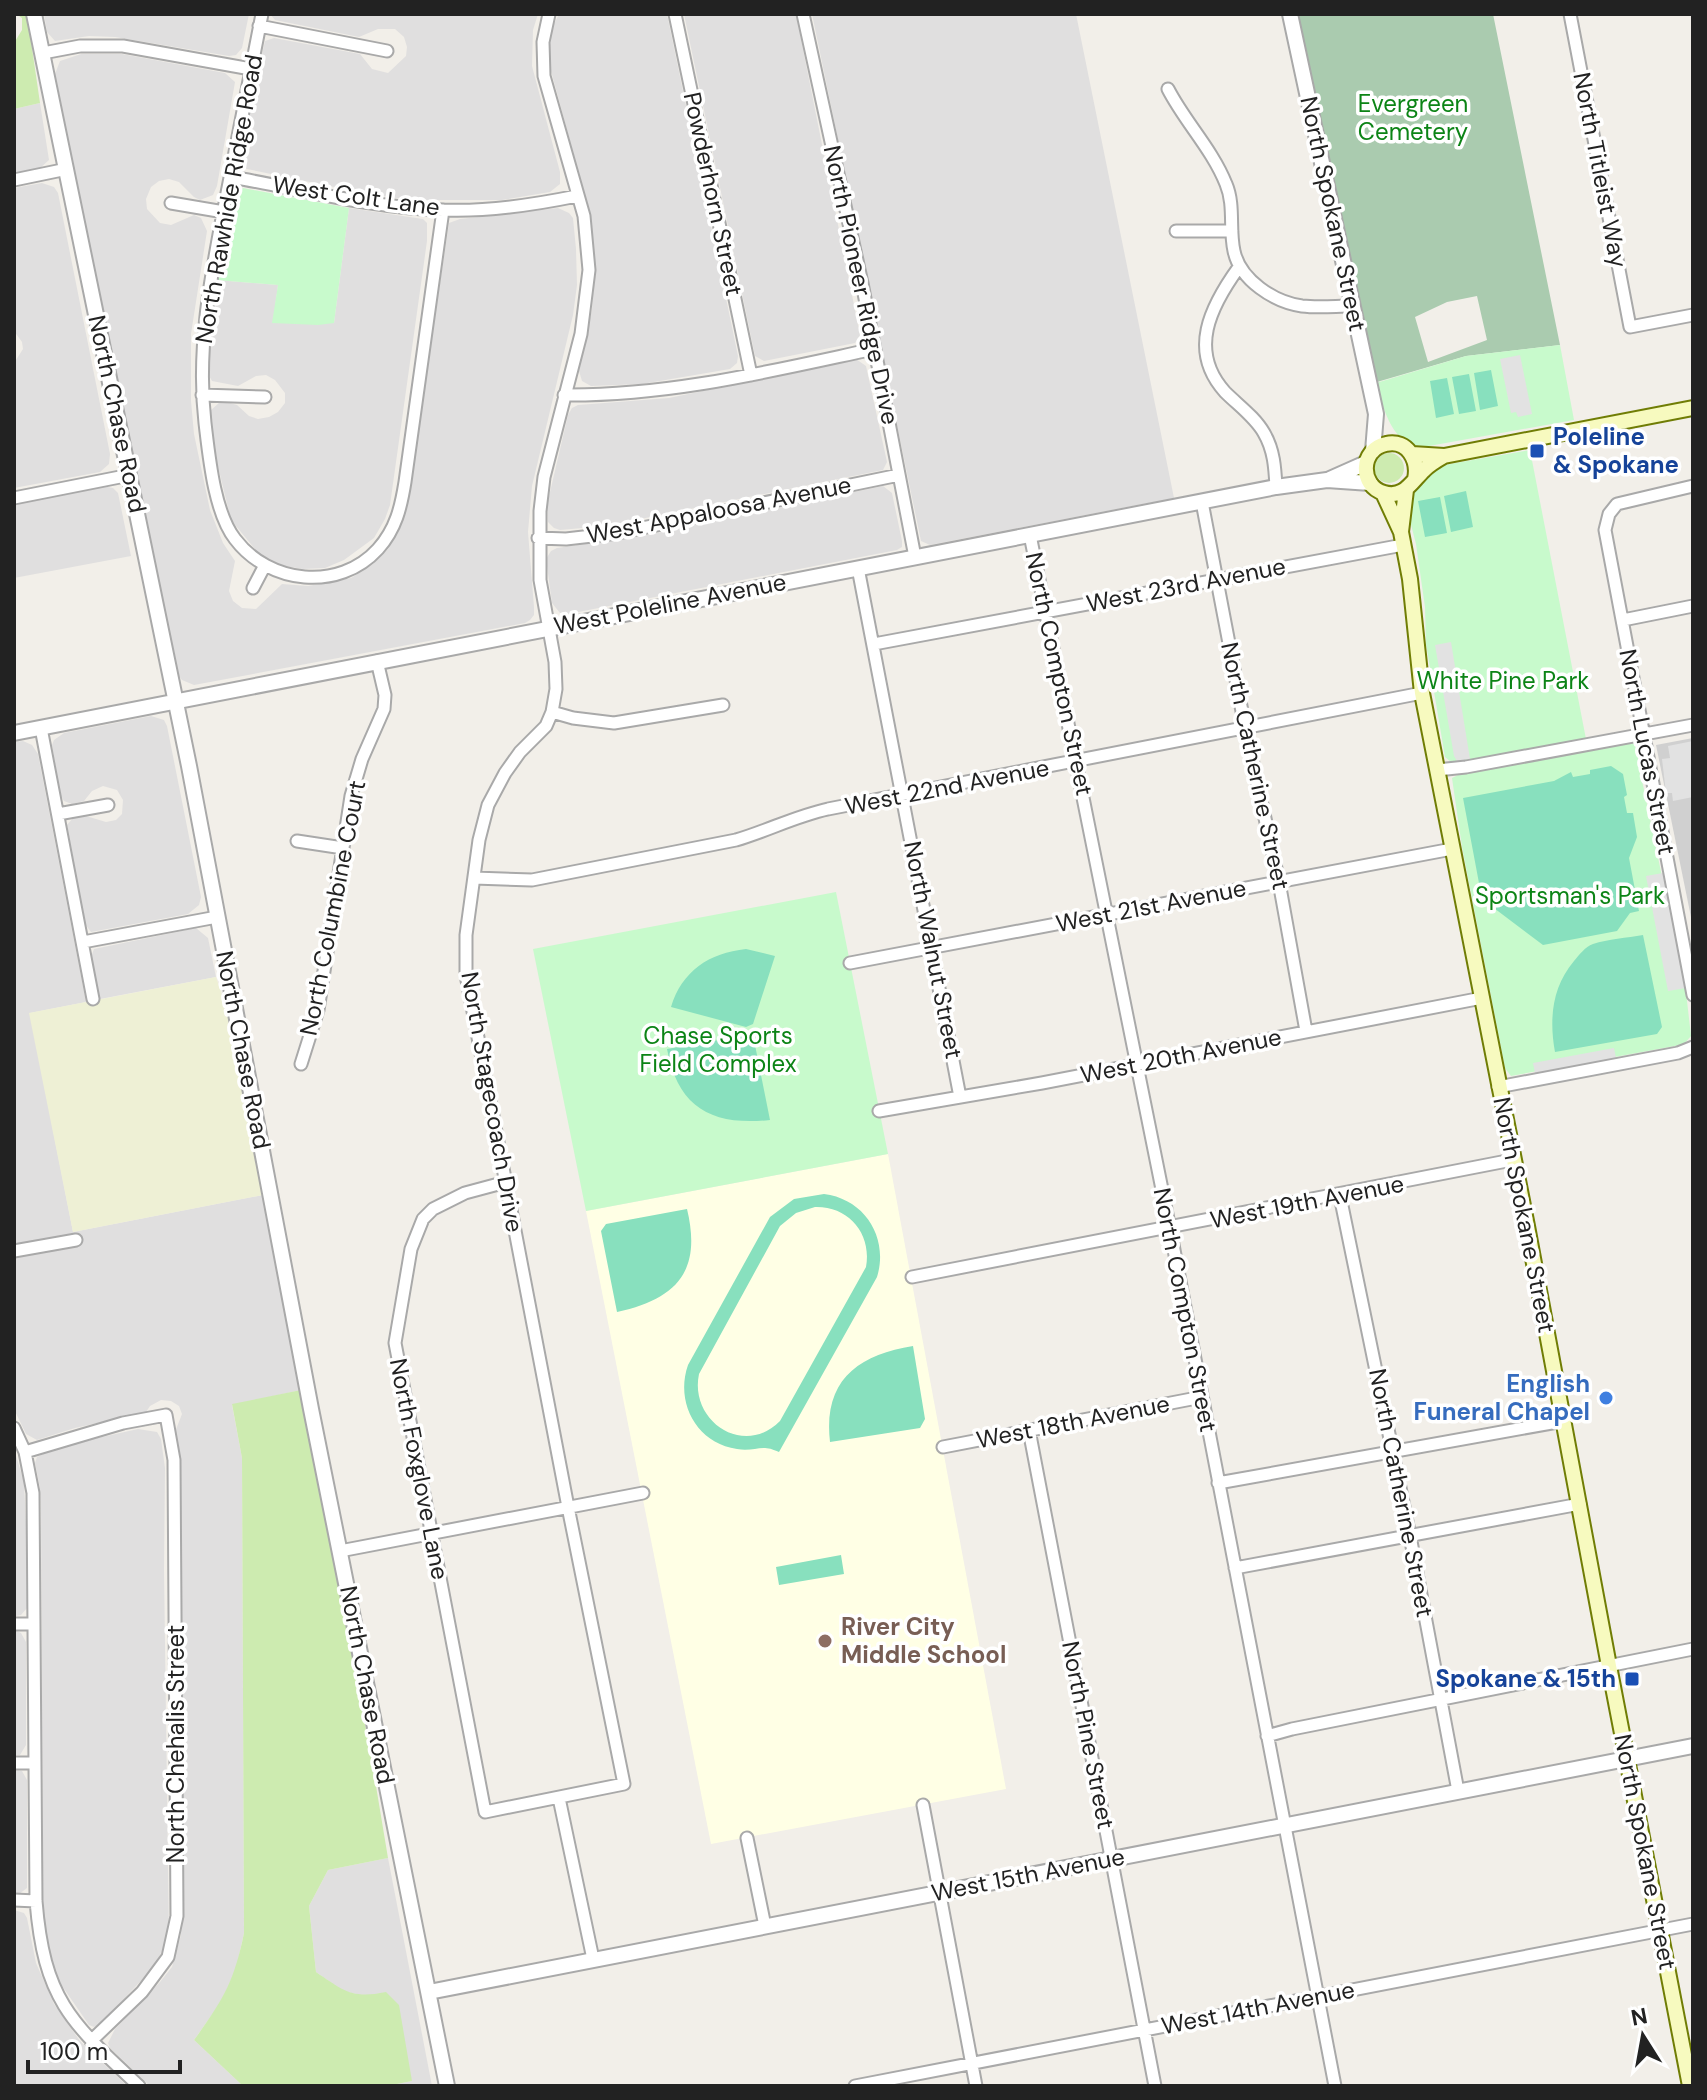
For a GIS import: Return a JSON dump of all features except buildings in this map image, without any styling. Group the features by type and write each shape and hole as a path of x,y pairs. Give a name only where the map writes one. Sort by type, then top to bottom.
{"main road":[{"path":"1412,454 1444,456 1693,408"},
{"path":"1410,484 1416,462 1412,454 1398,444 1385,444 1369,457 1370,483 1383,493 1395,494 1410,484 1433,462 1444,456"},
{"name":"North Spokane Street","path":"1402,539 1410,484"},
{"name":"North Spokane Street","path":"1383,493 1402,539 1414,607 1416,656 1422,693 1527,1226 1690,2086"}],"street":[{"name":"North Chase Road","path":"34,14 130,475 447,2086"},
{"path":"549,14 543,42 544,76 584,216 588,284 581,334 544,477 538,538 540,580 556,676 552,712 614,723 723,705"},
{"name":"Powderhorn Street","path":"675,14 751,375"},
{"name":"North Pioneer Ridge Drive","path":"803,14 915,557"},
{"name":"North Spokane Street","path":"1290,14 1376,414 1398,444"},
{"name":"North Titleist Way","path":"1570,14 1630,327 1693,315"},
{"path":"260,20 387,51"},
{"name":"North Rawhide Ridge Road","path":"260,20 207,300 202,395 211,467 225,521 245,551 264,567"},
{"path":"43,53 80,46 123,46 251,69"},
{"path":"1168,89 1211,154 1226,184 1239,267 1265,290 1290,303 1352,306"},
{"path":"14,180 67,169"},
{"name":"West Colt Lane","path":"231,177 379,204 443,210 507,208 577,196"},
{"path":"171,203 224,212"},
{"path":"253,588 264,567 304,578 341,573 357,566 374,553 397,520 443,210"},
{"path":"1176,231 1232,231"},
{"path":"1239,267 1207,327 1205,354 1215,379 1262,430 1274,458 1276,487"},
{"path":"564,395 651,393 874,349"},
{"path":"202,395 265,397"},
{"name":"North Spokane Street","path":"1369,457 1376,414"},
{"name":"West Poleline Avenue","path":"1327,480 1369,457"},
{"path":"14,498 130,475"},
{"name":"West Appaloosa Avenue","path":"538,538 566,539 618,533 899,475"},
{"name":"West Poleline Avenue","path":"14,733 1276,487 1327,480 1370,483"},
{"name":"North Lucas Street","path":"1693,486 1626,499 1611,510 1605,530 1693,995"},
{"name":"North Catherine Street","path":"1202,502 1306,1031"},
{"name":"North Compton Street","path":"1030,535 1170,1229 1335,2086"},
{"name":"West 23rd Avenue","path":"874,644 1217,579 1402,539"},
{"name":"North Walnut Street","path":"858,568 960,1097"},
{"path":"1623,620 1693,606"},
{"name":"North Columbine Court","path":"301,1064 318,1010 351,796 362,759 384,709 385,695 377,661"},
{"name":"West 22nd Avenue","path":"474,878 532,880 736,840 766,832 804,814 1422,693"},
{"name":"North Stagecoach Drive","path":"552,712 546,726 520,752 505,773 488,805 466,935 466,975 624,1784 559,1798"},
{"path":"1437,770 1693,725"},
{"path":"41,728 93,999"},
{"path":"58,814 108,805"},
{"path":"297,841 343,848"},
{"name":"West 21st Avenue","path":"850,963 1452,849"},
{"path":"83,942 217,917"},
{"name":"West 20th Avenue","path":"879,1111 1482,998"},
{"path":"1498,1087 1678,1053 1693,1047"},
{"name":"West 19th Avenue","path":"912,1277 1340,1196 1512,1160"},
{"name":"North Foxglove Lane","path":"506,1182 465,1193 433,1209 423,1219 411,1249 395,1343 485,1812 559,1798"},
{"name":"North Catherine Street","path":"1340,1196 1410,1536 1458,1791"},
{"path":"14,1251 76,1240"},
{"name":"West 18th Avenue","path":"943,1447 1202,1397"},
{"name":"North Chehalis Street","path":"25,1452 123,1423 166,1415 174,1460 177,1916 168,1957 142,1992 91,2041"},
{"path":"1218,1483 1563,1421"},
{"path":"14,1428 25,1452 33,1493 38,1931 50,1978 69,2014 91,2041 139,2086"},
{"name":"North Pine Street","path":"1029,1430 1155,2086"},
{"path":"340,1551 643,1493"},
{"path":"1235,1568 1580,1504"},
{"path":"14,1624 34,1624"},
{"path":"1267,1736 1693,1649"},
{"name":"West 15th Avenue","path":"429,1992 1693,1746"},
{"path":"14,1763 35,1763"},
{"path":"559,1798 593,1959"},
{"path":"923,1805 976,2086"},
{"path":"747,1838 765,1926"},
{"path":"14,1900 36,1901"},
{"name":"West 14th Avenue","path":"855,2086 1693,1924"}],"shaded area":[{"path":"44,14 249,14 242,48 236,55 229,56 115,37 89,36 55,41 47,32"},
{"path":"270,14 538,14 533,30 532,66 560,172 560,184 550,192 502,200 412,200 247,169 242,165 240,149 265,41 274,38 360,54 372,69 388,73 406,56 404,37 395,29 378,29 359,37 275,20"},
{"path":"559,14 667,14 738,356 737,363 730,369 642,384 591,386 582,381 579,371 592,309 595,264 590,215 551,71 549,50 552,28"},
{"path":"684,14 796,14 860,335 855,343 764,361 755,356"},
{"path":"812,14 1076,14 1174,498 930,545 921,541"},
{"path":"81,54 122,54 225,73 235,82 213,195 200,200 179,182 169,179 151,187 146,199 147,209 160,223 171,225 194,215 201,218 207,231 191,334 194,434 210,510 223,543 235,561 229,591 233,601 242,608 256,609 282,584 308,586 351,578 373,564 388,549 407,503 449,223 460,219 558,208 573,218 577,285 573,315 532,486 528,532 534,615 530,620 194,685 178,675 55,74 60,61"},
{"path":"40,103 49,160 39,169 14,174 14,109"},
{"path":"42,183 54,187 58,193 110,454 109,464 100,472 14,488 14,363 23,349 14,331 14,188"},
{"path":"349,208 423,219 427,223 427,241 390,505 385,519 374,538 344,560 325,568 303,569 279,565 259,554 231,520 214,450 210,411 220,402 230,403 249,416 258,419 269,417 285,403 285,393 275,380 266,375 256,376 238,386 212,381 207,372 209,327 216,280 278,285 273,323 334,323"},
{"path":"1520,355 1532,414 1518,417 1516,412 1511,413 1500,359"},
{"path":"856,359 866,366 887,462 883,470 606,526 560,530 548,522 547,505 572,408 669,398"},
{"path":"102,486 113,488 118,493 131,556 14,578 14,502"},
{"path":"883,486 892,493 902,541 902,547 897,550 568,614 560,613 552,603 546,559 557,548 647,535"},
{"path":"1451,642 1470,759 1457,761 1435,645"},
{"path":"151,716 164,720 167,726 201,897 199,905 188,914 91,932 85,924 67,825 73,818 86,816 106,822 116,820 122,814 123,800 117,790 103,786 92,791 84,801 72,804 64,801 60,794 52,745 64,733"},
{"path":"1693,738 1693,927 1656,745"},
{"path":"23,741 32,745 38,754 86,1002 30,1013 73,1232 263,1195 301,1390 232,1405 242,1458 244,1933 236,1969 221,2002 194,2040 243,2086 150,2086 108,2043 115,2029 172,1967 181,1935 181,1500 175,1432 182,1414 179,1406 161,1400 146,1412 37,1440 26,1434 14,1409 14,742"},
{"path":"1693,741 1693,797 1673,801 1672,793 1666,793 1662,759 1670,758 1668,746"},
{"path":"1663,873 1686,988 1668,991 1646,876"},
{"path":"196,928 208,938 216,977 100,999 91,957 94,949"},
{"path":"216,977 225,1004 263,1195 73,1232 29,1013"},
{"path":"1614,1048 1616,1058 1535,1073 1533,1063"},
{"name":"River City Middle School","path":"888,1154 1006,1789 711,1844 586,1211"},
{"path":"138,1429 157,1432 165,1468 169,1938 153,1968 94,2027 89,2025 60,1983 51,1962 43,1913 41,1510 35,1463 37,1457 57,1447"},
{"path":"14,1449 24,1482 26,1524 27,1608 16,1616"},
{"path":"14,1630 21,1633 26,1642 26,1745 20,1755 14,1755"},
{"path":"14,1770 22,1771 27,1780 27,1888 19,1894 14,1894"},
{"path":"388,1858 432,2086 387,2086 412,2081 365,1996 343,1991 316,1972 309,1906 328,1870"},
{"path":"14,1910 24,1913 27,1918 36,1963 54,2004 80,2041 127,2086 14,2086"}],"green space":[{"path":"16,14 27,14 40,103 14,109 14,43 22,30 22,18"},
{"name":"Evergreen Cemetery","path":"1290,14 1493,14 1560,345 1466,356 1370,384","holes":["1477,296 1487,340 1428,362 1415,317 1447,302"]},
{"path":"243,188 349,208 334,323 272,323 278,285 216,280 232,199"},
{"path":"1560,345 1574,420 1418,448 1394,430 1376,383 1466,356"},
{"path":"1491,370 1498,406 1480,410 1474,373"},
{"path":"1469,374 1476,411 1459,414 1452,377"},
{"path":"1447,378 1454,414 1436,418 1430,381"},
{"name":"White Pine Park","path":"1530,450 1586,739 1451,762 1445,757 1426,644 1425,607 1409,517 1411,490 1438,466"},
{"path":"1389,453 1400,457 1404,468 1400,479 1389,483 1378,479 1374,468 1378,457"},
{"path":"1466,491 1473,527 1451,532 1444,496"},
{"path":"1440,497 1447,533 1425,537 1418,501"},
{"name":"Sportsman's Park","path":"1633,743 1639,746 1638,761 1686,992 1691,1036 1684,1044 1675,1046 1511,1076 1505,1068 1462,847 1452,778 1460,774"},
{"path":"1611,766 1623,774 1627,813 1633,813 1637,837 1629,858 1639,911 1630,913 1617,931 1543,945 1482,899 1463,798 1554,781 1571,772 1573,777 1590,774 1590,770"},
{"name":"Chase Sports Field Complex","path":"836,892 888,1154 586,1211 533,949"},
{"path":"1643,935 1662,1027 1657,1034 1555,1052 1552,1028 1554,1004 1561,982 1574,961 1593,944"},
{"path":"746,949 775,956 753,1024 746,1027 671,1007 682,983 699,966 720,955"},
{"path":"748,1035 754,1040 770,1120 731,1120 701,1109 680,1086 667,1049"},
{"path":"824,1194 839,1197 862,1212 880,1248 877,1277 779,1452 768,1448 737,1449 710,1439 692,1419 684,1393 688,1365 770,1217 794,1199","holes":["815,1207 838,1211 856,1224 865,1244 866,1267 780,1421 766,1432 751,1436 736,1435 722,1429 702,1406 698,1391 699,1374 780,1226 796,1213"]},
{"path":"687,1209 691,1249 680,1279 655,1299 617,1312 601,1231 606,1224"},
{"path":"913,1346 925,1419 920,1428 830,1442 832,1403 838,1387 848,1374 875,1356"},
{"path":"301,1390 388,1858 328,1870 309,1906 316,1972 356,1994 386,1992 399,2005 412,2081 387,2086 243,2086 194,2040 226,1990 244,1933 242,1458 232,1404"},
{"path":"841,1555 844,1574 779,1585 776,1567"}],"place":[{"name":"Poleline & Spokane","path":"1537,451"},
{"name":"English Funeral Chapel","path":"1606,1398"},
{"name":"River City Middle School","path":"825,1641"},
{"name":"Spokane & 15th","path":"1632,1679"}]}
